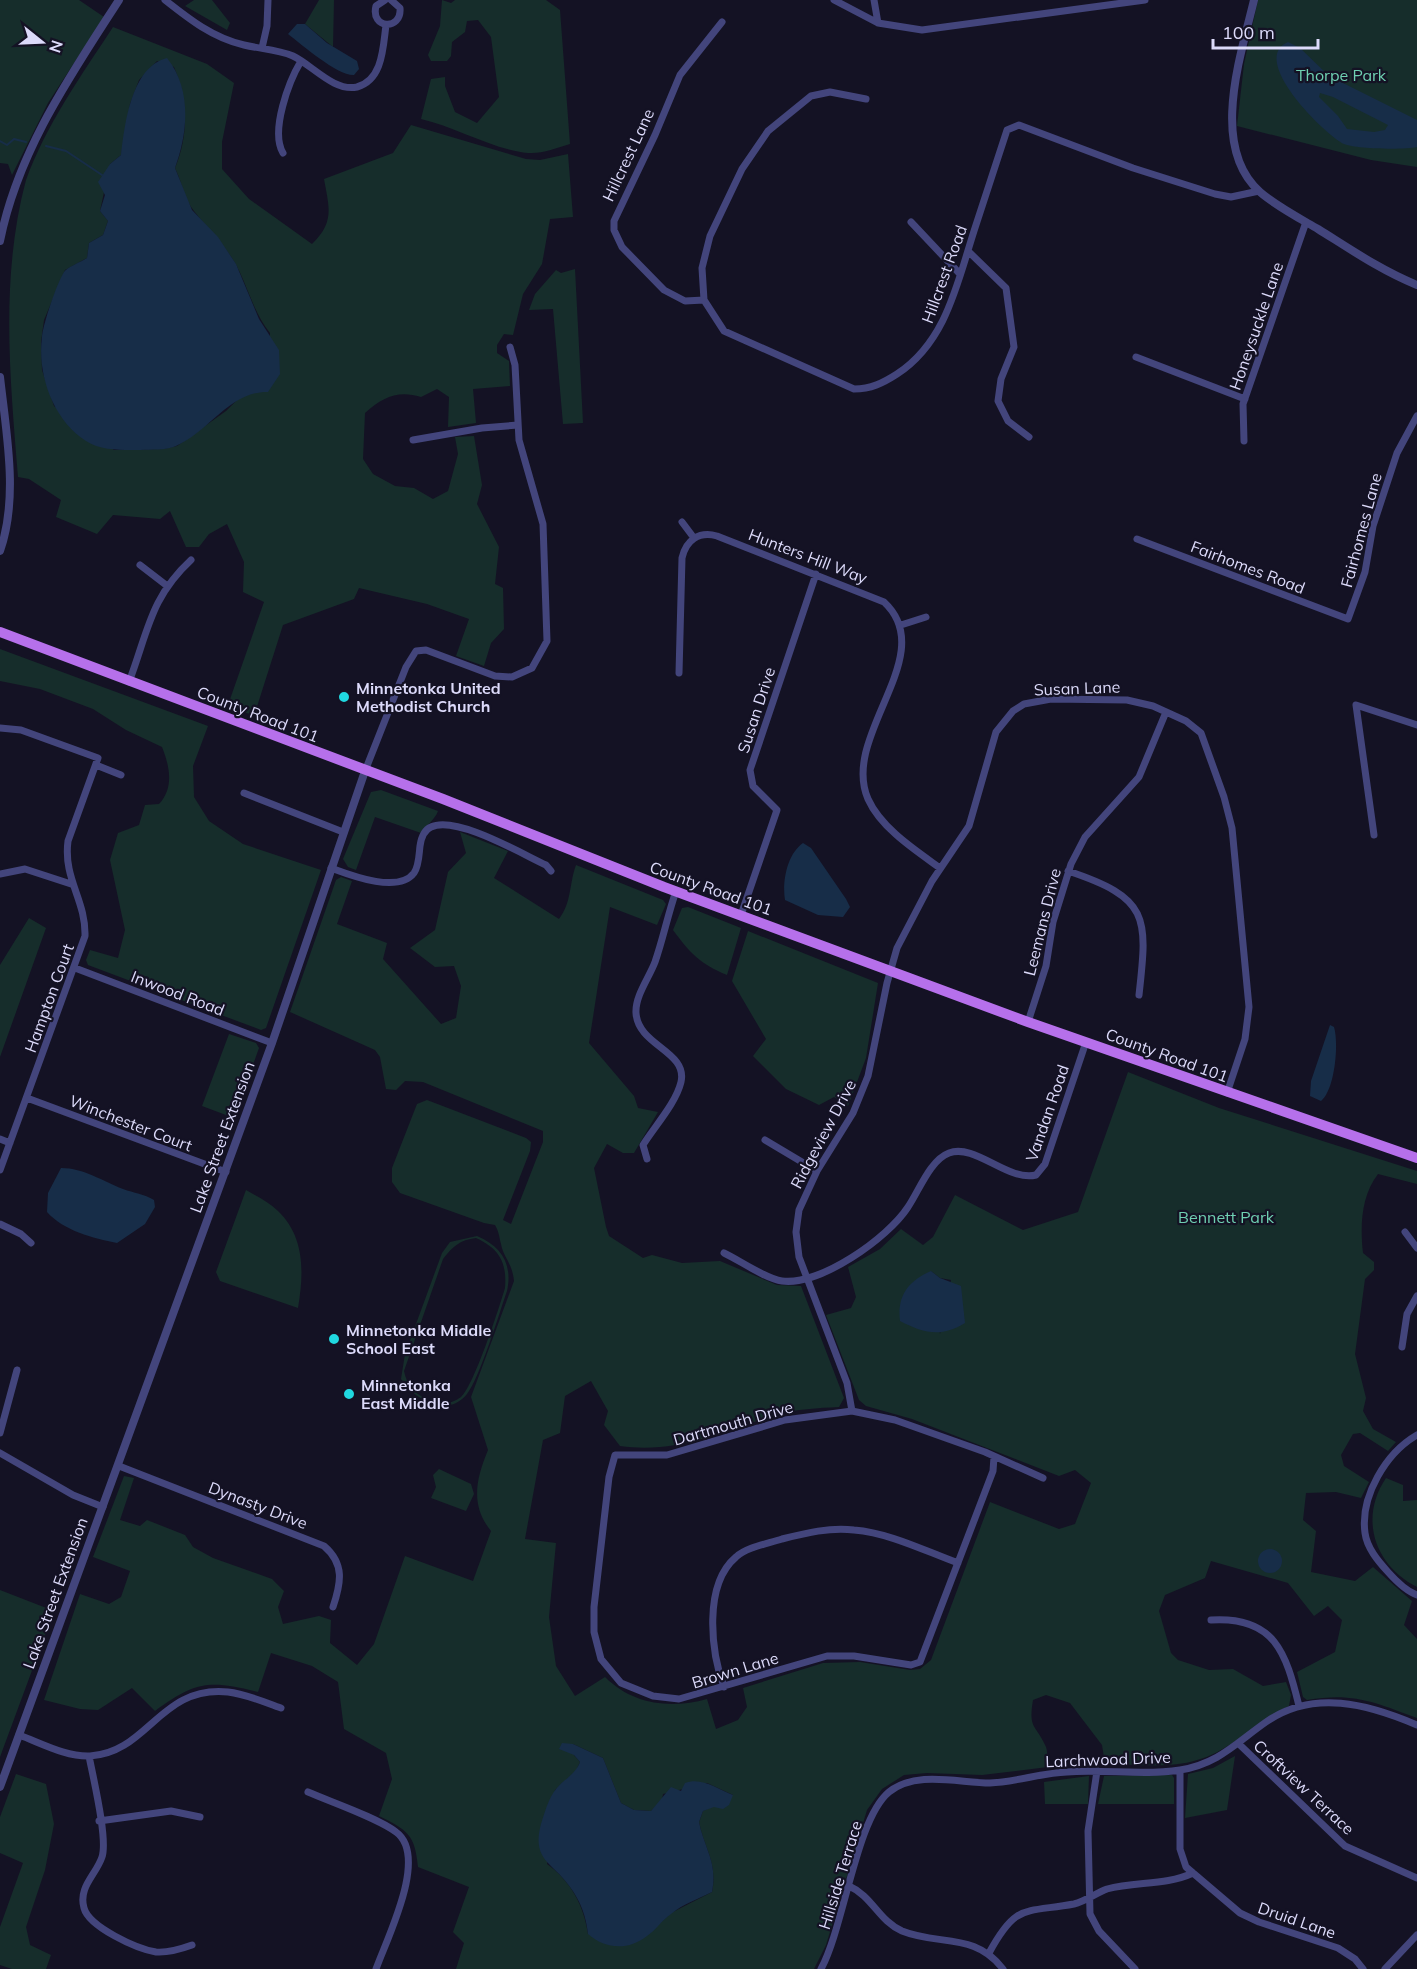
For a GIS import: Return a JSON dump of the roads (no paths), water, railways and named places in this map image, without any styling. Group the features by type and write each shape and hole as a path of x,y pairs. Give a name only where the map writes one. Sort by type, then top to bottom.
{"main road":[{"name":"County Road 101","path":"0,632 676,891 1028,1022 1417,1158"}],"street":[{"path":"0,241 13,189 35,137 119,0"},
{"path":"165,0 209,31 243,45 262,48 301,61 341,87 357,87 371,79 379,66 386,25"},
{"path":"262,48 267,26 268,0"},
{"path":"385,0 376,6 375,15 379,22 386,25 394,24 400,17 400,8 391,0"},
{"path":"834,0 878,22 922,30 944,29 1146,0"},
{"path":"874,0 878,22"},
{"path":"1254,0 1232,114 1234,147 1243,169 1259,191 1306,222 1416,282"},
{"name":"Hillcrest Lane","path":"704,300 686,301 664,290 622,247 614,230 614,221 655,135 680,75 722,22"},
{"path":"283,153 279,138 286,92 301,61"},
{"name":"Hillcrest Road","path":"866,99 830,92 811,96 768,131 742,169 710,236 702,268 704,300 716,322 735,338 846,386 863,389 888,379 921,355 944,321 1007,130 1012,126 1019,125 1133,168 1215,194 1231,197 1259,191"},
{"path":"911,222 960,274"},
{"name":"Honeysuckle Lane","path":"1244,441 1245,399 1306,222"},
{"path":"968,252 1001,283 1008,296 1014,346 1001,379 998,401 1008,421 1029,438"},
{"path":"413,440 482,428 518,425 516,365 510,347"},
{"path":"1136,357 1245,399"},
{"path":"0,377 9,493 7,519 0,551"},
{"name":"Fairhomes Lane","path":"1348,619 1365,572 1373,526 1394,462 1403,439 1417,416"},
{"name":"Lake Street Extension","path":"0,1787 226,1172 343,832 394,695 416,651 426,650 495,676 512,677 522,674 538,660 548,641 543,524 523,460 518,425"},
{"path":"679,673 682,558 688,543 694,538 682,522"},
{"name":"Hunters Hill Way","path":"694,538 701,535 717,536 884,602 893,610 901,625"},
{"name":"Fairhomes Road","path":"1137,539 1348,619"},
{"path":"129,681 152,615 166,585 191,560"},
{"path":"140,565 166,585"},
{"name":"Susan Drive","path":"741,915 777,810 753,786 750,770 816,574"},
{"path":"926,617 901,625 903,644 900,656 863,762 864,788 869,801 892,830 940,868"},
{"name":"Susan Lane","path":"891,971 910,921 940,868 969,826 996,732 1013,711 1037,700 1115,698 1140,702 1194,725 1201,733 1224,797 1232,828 1249,1007 1245,1039 1227,1093"},
{"path":"1374,835 1356,705 1417,725"},
{"name":"Leemans Drive","path":"1028,1022 1046,966 1053,922 1068,872 1085,837 1139,777 1166,712"},
{"path":"0,728 21,730 98,758 96,765 121,775"},
{"name":"Hampton Court","path":"0,1170 85,936 83,909 71,884 66,862 68,841 96,765"},
{"path":"244,794 343,832"},
{"path":"331,868 370,881 391,882 414,873 422,839 433,826 471,830 546,865 551,871"},
{"path":"0,874 25,869 71,884"},
{"path":"1068,872 1117,890 1136,909 1145,935 1139,995"},
{"path":"646,1159 643,1145 677,1091 682,1076 676,1061 642,1031 638,1023 636,1005 656,960 676,891"},
{"name":"Inwood Road","path":"75,968 272,1043"},
{"name":"Ridgeview Drive","path":"852,1411 847,1383 805,1276 797,1243 797,1220 817,1170 846,1126 868,1076 891,971"},
{"name":"Vandan Road","path":"724,1252 776,1279 791,1281 849,1260 885,1234 907,1209 936,1164 948,1153 966,1152 1020,1175 1031,1176 1040,1173 1086,1042"},
{"name":"Winchester Court","path":"27,1098 226,1172"},
{"path":"0,1139 10,1143"},
{"path":"765,1140 817,1170"},
{"path":"0,1224 21,1234 31,1244"},
{"path":"1405,1232 1417,1248"},
{"path":"1402,1347 1407,1314 1417,1296"},
{"path":"0,1433 17,1370"},
{"name":"Dartmouth Drive","path":"615,1455 667,1455 785,1419 852,1411 895,1420 1043,1478"},
{"path":"1417,1435 1394,1454 1377,1479 1367,1506 1365,1532 1373,1553 1384,1568 1406,1589 1417,1595"},
{"path":"0,1453 73,1495 103,1507"},
{"name":"Brown Lane","path":"615,1455 609,1477 594,1607 594,1632 601,1659 621,1683 653,1696 679,1700 827,1656 854,1656 916,1664 926,1654 958,1563"},
{"path":"724,1687 715,1661 713,1642 715,1597 723,1573 729,1564 743,1552 806,1532 856,1530 883,1536 958,1563 993,1472 994,1457"},
{"name":"Dynasty Drive","path":"119,1466 324,1546 335,1558 341,1574 333,1607"},
{"path":"1211,1620 1241,1620 1257,1626 1272,1638 1286,1659 1299,1706"},
{"path":"19,1736 64,1752 89,1756 105,1754 129,1743 165,1710 200,1694 239,1694 281,1708"},
{"name":"Larchwood Drive","path":"890,1791 916,1781 991,1783 1063,1772 1180,1770 1213,1760 1239,1744 1266,1722 1299,1706 1331,1701 1353,1703 1417,1725"},
{"name":"Croftview Terrace","path":"1239,1744 1345,1846 1417,1878"},
{"path":"89,1756 103,1850 84,1891 83,1900 88,1917 101,1928 155,1952 168,1952 192,1945"},
{"name":"Druid Lane","path":"1180,1770 1180,1849 1186,1867 1240,1913 1259,1922 1338,1948 1355,1959 1363,1969"},
{"path":"1097,1771 1088,1831 1089,1897 1095,1924 1135,1969"},
{"name":"Hillside Terrace","path":"821,1969 831,1949 849,1886 874,1813 890,1791"},
{"path":"308,1792 391,1829 403,1839 408,1848 410,1862 407,1882 376,1969"},
{"path":"99,1821 171,1811 200,1817"},
{"path":"989,1953 1004,1926 1019,1914 1038,1907 1074,1904 1108,1889 1176,1880 1193,1873"},
{"path":"849,1886 865,1895 882,1917 903,1931 963,1942 989,1953 1004,1969"},
{"path":"1389,1968 1417,1935"}],"water":[{"path":"297,24 305,24 327,43 357,61 359,69 354,75 347,74 320,59 288,34"},
{"path":"1288,42 1300,48 1329,76 1417,120 1417,147 1391,149 1344,144 1321,126 1294,96 1277,64 1278,51","holes":["1320,93 1333,97 1388,125 1385,130 1374,132 1347,129 1319,97"]},
{"path":"167,58 181,83 184,97 185,126 175,168 192,210 218,237 236,264 259,319 279,350 280,374 268,392 254,393 242,398 188,440 176,446 167,449 105,448 86,441 74,432 56,409 42,366 43,331 54,294 64,272 87,258 89,243 103,235 108,221 100,211 105,195 98,182 110,164 121,155 128,113 138,84 155,63"},
{"path":"803,843 811,848 846,899 850,907 843,917 818,915 785,900 784,885 789,861"},
{"path":"1330,1025 1334,1027 1335,1034 1335,1066 1330,1087 1321,1101 1310,1096 1311,1081"},
{"path":"61,1168 85,1173 146,1196 154,1200 155,1207 145,1224 117,1243 79,1233 54,1219 47,1212 48,1193"},
{"path":"931,1271 940,1278 961,1286 965,1323 948,1331 924,1331 900,1321 900,1304 906,1290 916,1280"},
{"path":"1270,1549 1279,1552 1282,1561 1279,1570 1270,1573 1261,1570 1258,1561 1261,1552"},
{"path":"562,1743 573,1744 603,1758 621,1803 634,1810 651,1811 671,1787 681,1791 685,1783 691,1782 709,1784 733,1795 729,1805 723,1809 714,1807 703,1811 699,1822 712,1864 712,1892 676,1910 650,1934 632,1944 609,1945 588,1934 577,1898 564,1879 546,1860 539,1846 541,1824 553,1792 572,1774 580,1762 574,1755 559,1749"}],"waterway":[{"path":"0,141 7,145 14,139 26,142"},
{"path":"46,146 66,151 102,175"}],"place":[{"name":"Minnetonka United Methodist Church","path":"344,697"},
{"name":"Minnetonka Middle School East","path":"334,1339"},
{"name":"Minnetonka East Middle","path":"349,1394"}],"park label":[{"name":"Thorpe Park","path":"1341,75"},
{"name":"Bennett Park","path":"1226,1217"}]}
